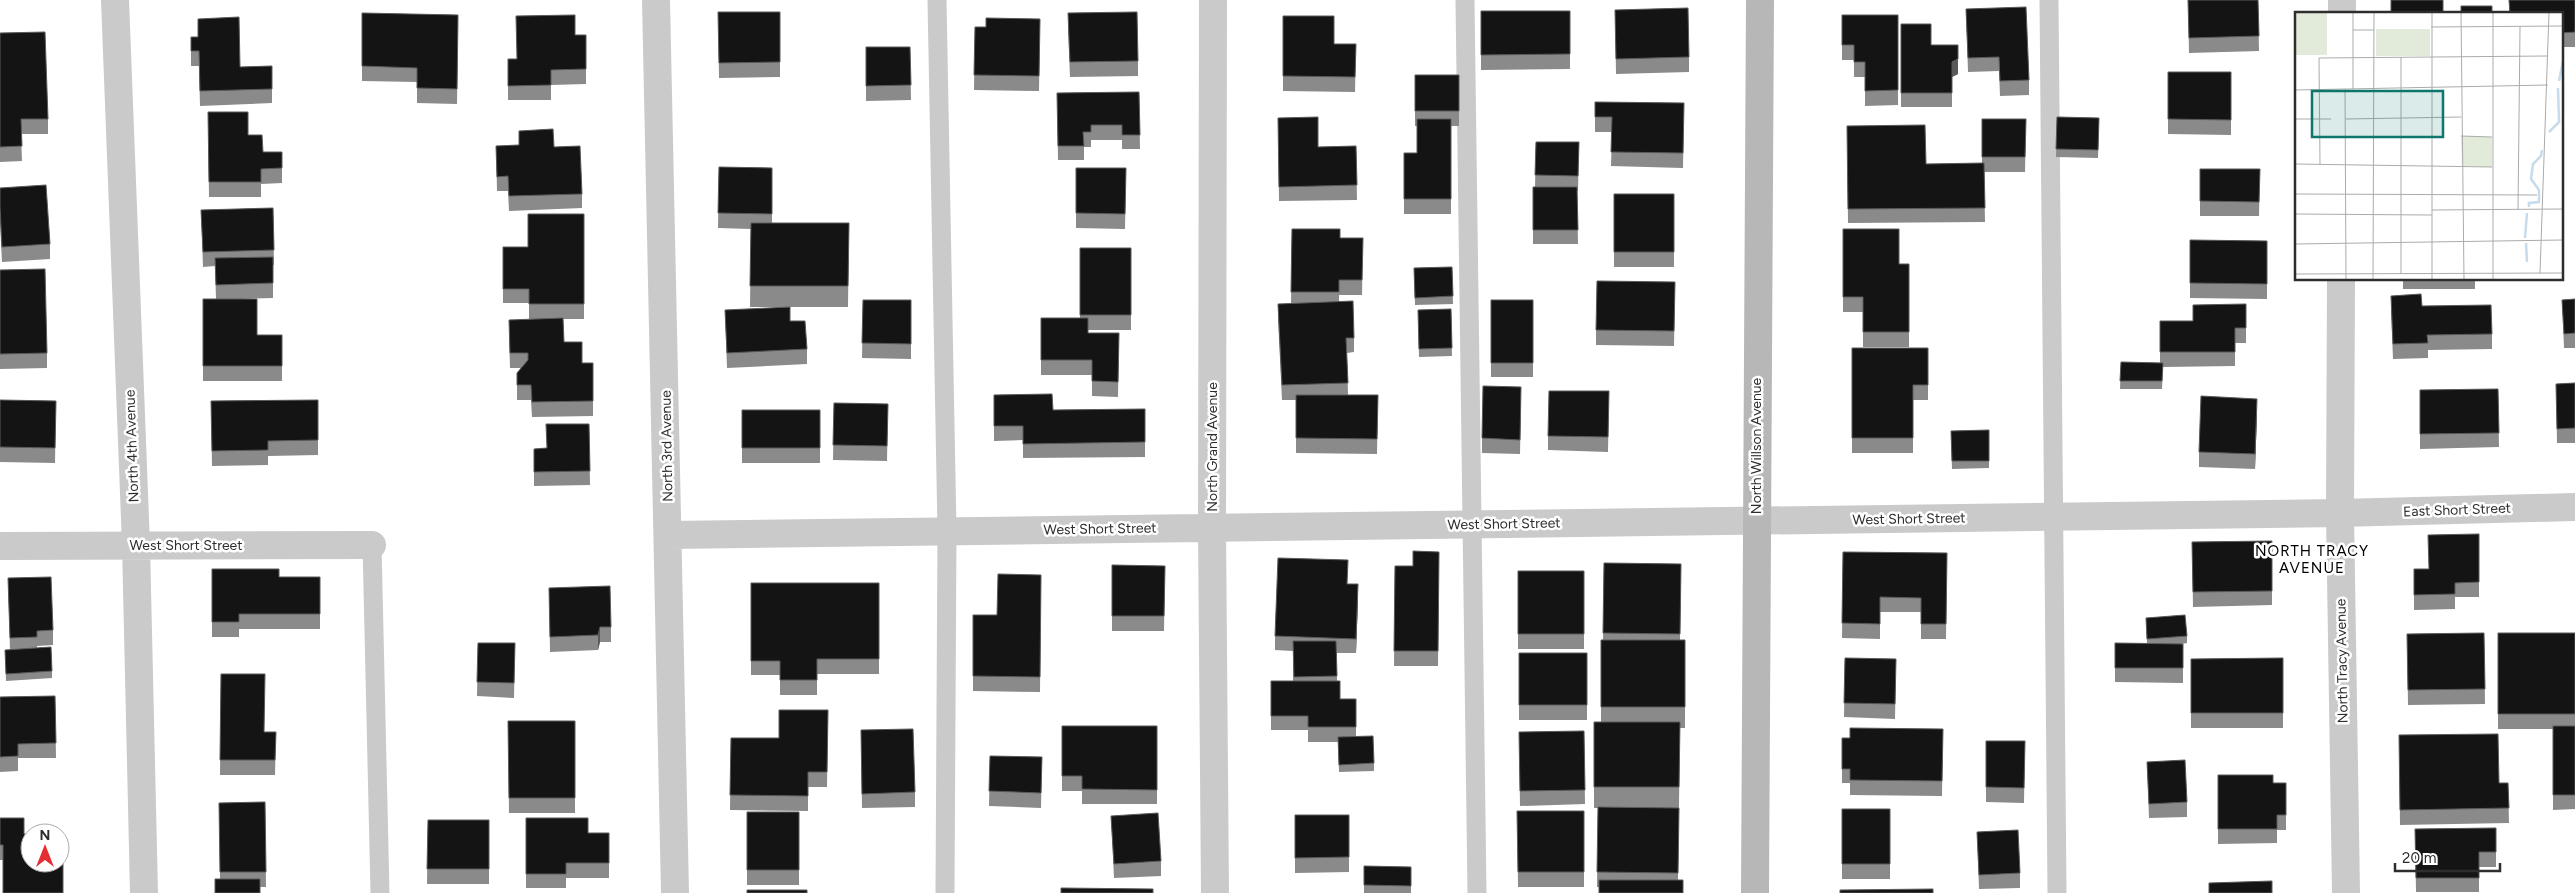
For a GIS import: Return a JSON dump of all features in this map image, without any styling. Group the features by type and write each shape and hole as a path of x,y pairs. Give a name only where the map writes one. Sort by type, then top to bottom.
{"street":[{"name":"North 4th Avenue","path":"115,0 136,545 144,893"},
{"name":"North 3rd Avenue","path":"656,0 669,535 675,893"},
{"name":"North Grand Avenue","path":"1213,0 1212,528 1215,893"},
{"name":"North Willson Avenue","path":"1755,893 1760,0"},
{"name":"North Tracy Avenue","path":"2341,280 2340,513 2346,893"},
{"name":"East Short Street","path":"2340,513 2575,507"},
{"name":"West Short Street","path":"669,535 2340,513"},
{"name":"West Short Street","path":"0,546 372,545"}],"lane":[{"path":"937,0 946,531 945,893"},
{"path":"1465,0 1477,893"},
{"path":"2048,0 2057,893"},
{"path":"372,545 380,893"}],"building":[{"path":"2188,0 2258,0 2259,36 2189,38"},
{"path":"2391,0 2443,0 2443,12 2391,12"},
{"path":"2509,0 2575,0 2575,32 2562,33 2562,12 2510,12"},
{"path":"2461,6 2492,6 2492,12 2461,12"},
{"path":"2026,7 2029,80 2000,81 1999,57 1968,58 1966,9"},
{"path":"1688,8 1689,57 1616,59 1615,10"},
{"path":"1481,11 1570,11 1570,54 1481,55"},
{"path":"718,12 780,12 780,62 719,63"},
{"path":"1137,12 1138,61 1070,62 1068,13"},
{"path":"362,13 458,15 457,89 417,88 417,68 362,66"},
{"path":"575,15 575,35 586,35 586,69 551,70 551,85 508,86 508,59 517,59 516,16"},
{"path":"1842,15 1898,15 1898,90 1865,91 1865,62 1854,62 1854,45 1842,45"},
{"path":"1283,16 1334,16 1334,44 1356,44 1355,77 1283,76"},
{"path":"239,17 240,67 272,66 272,89 200,91 199,51 191,51 191,37 198,37 198,19"},
{"path":"986,18 1040,19 1039,76 974,75 975,27 986,27"},
{"path":"1901,24 1931,24 1931,45 1958,45 1958,59 1952,62 1952,93 1901,93"},
{"path":"45,32 48,119 21,119 22,146 0,147 0,33"},
{"path":"866,47 910,47 911,85 866,86"},
{"path":"2168,72 2231,72 2231,120 2168,119"},
{"path":"1415,75 1459,75 1459,111 1415,111"},
{"path":"1139,92 1140,135 1122,135 1122,125 1091,125 1091,132 1083,132 1084,146 1058,146 1057,93"},
{"path":"1595,102 1684,103 1683,153 1611,152 1612,117 1595,117"},
{"path":"208,112 248,112 248,135 262,135 263,152 282,152 282,168 261,169 261,182 209,182"},
{"path":"1318,117 1318,147 1356,146 1357,185 1279,187 1278,118"},
{"path":"2057,117 2099,118 2098,150 2056,149"},
{"path":"1417,119 1451,119 1451,199 1404,199 1404,153 1417,153"},
{"path":"1982,119 2026,119 2025,157 1982,157"},
{"path":"1925,125 1926,164 1984,163 1985,208 1848,209 1847,126"},
{"path":"553,129 554,147 580,146 582,194 509,196 508,176 497,177 496,146 519,145 519,131"},
{"path":"1536,142 1579,142 1578,176 1535,175"},
{"path":"719,167 772,168 772,214 718,213"},
{"path":"1076,168 1126,168 1125,214 1076,213"},
{"path":"2200,169 2260,169 2259,202 2200,201"},
{"path":"46,185 50,244 2,247 0,188"},
{"path":"1533,187 1577,187 1578,230 1533,230"},
{"path":"1614,194 1674,194 1674,252 1614,252"},
{"path":"273,208 274,250 203,252 201,210"},
{"path":"528,214 584,214 584,304 529,304 529,289 503,289 503,247 528,247"},
{"path":"751,223 849,223 848,286 750,286"},
{"path":"1292,229 1340,229 1340,238 1363,238 1362,280 1339,280 1339,292 1291,292"},
{"path":"1843,229 1899,229 1899,264 1909,264 1909,332 1863,332 1863,297 1843,297"},
{"path":"2190,240 2267,241 2267,284 2190,283"},
{"path":"1080,248 1131,248 1131,315 1080,315"},
{"path":"273,257 273,283 216,285 215,258"},
{"path":"1452,267 1453,296 1415,298 1414,268"},
{"path":"45,269 47,353 0,354 0,270"},
{"path":"1597,281 1675,282 1674,331 1596,330"},
{"path":"2421,294 2422,306 2491,305 2492,334 2427,335 2428,343 2393,344 2391,296"},
{"path":"203,299 257,299 257,335 282,335 282,366 203,366"},
{"path":"2575,299 2575,333 2564,334 2562,300"},
{"path":"863,300 911,300 911,344 862,343"},
{"path":"1491,300 1533,300 1533,363 1491,363"},
{"path":"1353,301 1354,338 1346,338 1348,383 1282,385 1278,304"},
{"path":"2246,304 2246,328 2235,328 2235,352 2160,352 2160,321 2193,321 2193,305"},
{"path":"790,307 790,321 805,321 807,349 727,353 725,310"},
{"path":"1451,309 1452,348 1419,349 1418,310"},
{"path":"563,318 564,342 582,342 582,363 593,363 593,401 532,402 531,385 517,385 517,373 528,360 528,353 510,353 509,320"},
{"path":"1041,318 1088,318 1088,333 1119,333 1118,382 1092,381 1092,360 1041,360"},
{"path":"1852,348 1928,348 1928,385 1913,385 1913,438 1852,438"},
{"path":"2121,362 2163,363 2162,381 2120,381"},
{"path":"2575,383 2575,428 2557,429 2556,384"},
{"path":"1483,386 1521,387 1520,440 1482,438"},
{"path":"2498,389 2499,433 2420,434 2420,390"},
{"path":"1549,391 1609,391 1608,437 1548,436"},
{"path":"1052,394 1053,410 1145,409 1145,442 1023,444 1023,426 994,426 994,395"},
{"path":"1296,395 1378,395 1377,439 1296,438"},
{"path":"2201,396 2257,399 2255,454 2199,452"},
{"path":"0,400 56,401 55,448 0,447"},
{"path":"318,400 318,440 268,441 268,450 212,451 211,401"},
{"path":"834,403 888,404 887,446 833,445"},
{"path":"742,410 820,410 820,448 742,448"},
{"path":"546,424 589,424 590,471 534,472 534,449 547,448"},
{"path":"1989,430 1989,461 1952,461 1951,431"},
{"path":"2479,534 2479,582 2455,583 2455,594 2414,595 2414,569 2429,569 2428,535"},
{"path":"2272,541 2272,591 2193,592 2192,542"},
{"path":"1413,551 1439,552 1438,651 1394,651 1395,566 1413,566"},
{"path":"1843,552 1947,553 1946,624 1921,624 1921,598 1880,597 1880,624 1842,623"},
{"path":"1278,558 1348,560 1347,584 1358,584 1356,639 1275,636"},
{"path":"1604,563 1681,564 1680,634 1603,633"},
{"path":"1112,565 1165,566 1164,616 1112,616"},
{"path":"212,569 279,569 279,577 320,577 320,614 239,614 239,622 212,622"},
{"path":"1518,571 1584,571 1584,634 1518,634"},
{"path":"998,574 1041,575 1040,677 973,676 973,615 997,615"},
{"path":"51,577 53,630 37,631 37,637 10,638 8,578"},
{"path":"751,583 879,583 879,659 817,659 817,680 780,680 780,661 751,661"},
{"path":"610,586 611,627 600,627 598,635 550,637 549,588"},
{"path":"2185,615 2187,636 2147,639 2146,618"},
{"path":"2484,633 2485,689 2408,690 2407,634"},
{"path":"2498,633 2575,633 2575,714 2498,714"},
{"path":"1601,640 1685,640 1685,707 1601,707"},
{"path":"1293,641 1336,641 1337,676 1294,677"},
{"path":"478,643 515,643 514,683 477,682"},
{"path":"2115,643 2183,644 2183,668 2115,668"},
{"path":"51,647 52,671 6,674 5,650"},
{"path":"1519,653 1587,653 1587,705 1519,705"},
{"path":"1845,658 1896,659 1895,704 1844,703"},
{"path":"2283,658 2283,713 2191,713 2191,659"},
{"path":"221,674 265,674 264,732 276,732 275,760 220,760"},
{"path":"1271,681 1340,681 1340,699 1356,699 1356,727 1308,727 1308,716 1271,716"},
{"path":"55,696 56,743 18,744 18,756 0,757 0,697"},
{"path":"779,710 828,710 827,772 808,772 808,796 730,795 731,738 779,738"},
{"path":"508,721 575,721 575,798 509,798"},
{"path":"1594,722 1680,722 1679,787 1594,787"},
{"path":"1062,726 1157,726 1157,790 1082,789 1082,776 1062,776"},
{"path":"2553,726 2575,726 2575,795 2553,795"},
{"path":"1850,728 1943,729 1942,781 1850,780 1850,769 1842,769 1842,738 1850,738"},
{"path":"913,729 915,792 862,794 861,730"},
{"path":"1584,731 1585,790 1520,791 1519,732"},
{"path":"2498,734 2499,783 2508,783 2509,808 2400,810 2399,735"},
{"path":"1373,736 1374,763 1339,765 1338,737"},
{"path":"1986,741 2025,741 2024,788 1986,787"},
{"path":"990,756 1042,757 1041,793 989,791"},
{"path":"2185,760 2187,802 2149,804 2147,762"},
{"path":"2218,775 2273,775 2273,783 2286,783 2286,815 2277,815 2277,829 2218,829"},
{"path":"265,802 266,872 220,872 219,803"},
{"path":"1598,807 1679,808 1678,873 1597,872"},
{"path":"1842,809 1890,809 1890,864 1842,864"},
{"path":"1517,811 1584,811 1584,872 1518,872"},
{"path":"747,812 799,812 799,870 747,870"},
{"path":"1158,813 1161,861 1114,864 1111,816"},
{"path":"1295,815 1349,815 1349,857 1295,858"},
{"path":"0,818 24,818 24,823 20,823 20,873 63,873 63,893 3,893 3,845 0,845"},
{"path":"526,818 588,818 588,833 609,833 609,863 566,863 566,874 526,874"},
{"path":"428,820 489,820 489,869 427,869"},
{"path":"2496,828 2496,852 2479,852 2479,878 2416,878 2415,829"},
{"path":"2018,830 2020,873 1979,875 1977,832"},
{"path":"1364,866 1411,867 1411,886 1364,885"},
{"path":"215,879 260,879 260,893 215,893"},
{"path":"1599,880 1683,880 1683,893 1599,893"},
{"path":"2272,881 2272,893 2209,893 2209,883"},
{"path":"1061,888 1153,889 1153,893 1061,893"},
{"path":"1933,889 1933,893 1840,893 1840,890"},
{"path":"747,890 807,890 807,893 747,893"}],"district":[{"name":"NORTH TRACY AVENUE","path":"2312,560"}]}
